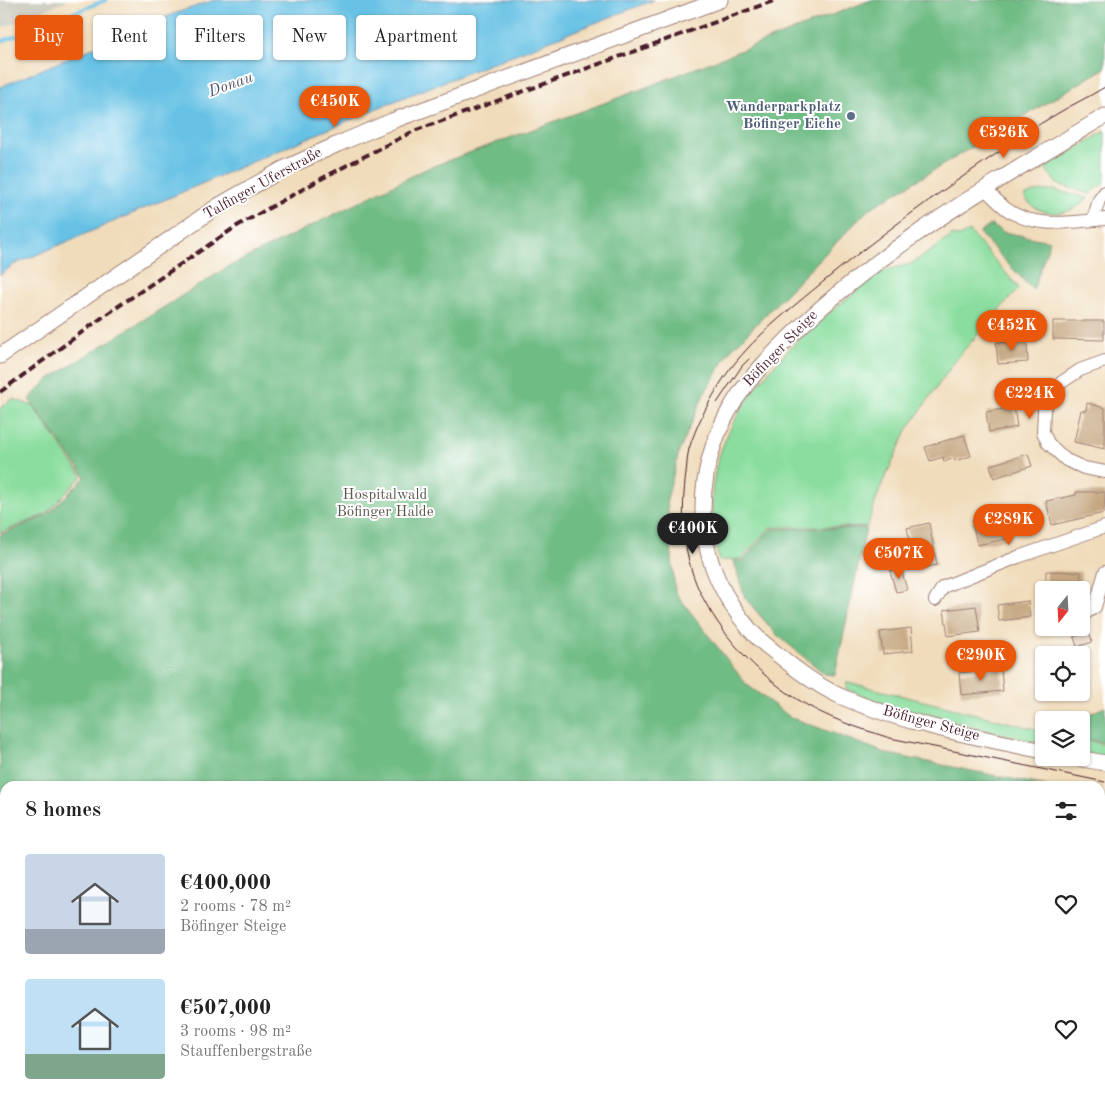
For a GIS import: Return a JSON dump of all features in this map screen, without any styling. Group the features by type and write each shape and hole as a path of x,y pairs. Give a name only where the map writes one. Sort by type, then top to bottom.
{"street":[{"name":"Talfinger Uferstraße","path":"0,356 218,206 283,169 392,121 720,0"},
{"name":"Böfinger Steige","path":"1035,749 939,728 886,713 839,696 809,679 752,632 725,596 709,560 703,525 702,492 708,459 720,430 738,396 759,369 802,323 863,273 985,189 1105,116"},
{"path":"985,189 1005,208 1030,219 1056,224 1099,219 1099,200 1105,192"},
{"path":"1105,361 1080,370 1062,382 1052,392 1044,410 1043,432 1048,443 1066,460 1084,468 1105,472"},
{"path":"934,600 944,587 1018,557 1105,527"},
{"path":"1090,610 1095,607 1105,572"},
{"path":"1090,760 1105,763"}],"shaded area":[{"path":"0,0 68,0 33,15 15,15 15,23 0,29"}],"green space":[{"name":"Hospitalwald Böfinger Halde","path":"871,0 1105,0 1105,68 869,209 730,351 704,394 679,452 667,499 675,592 746,684 790,717 888,754 1022,781 0,781 0,535 47,515 85,477 29,399 49,379 228,267 428,168 634,92"},
{"path":"1105,131 1105,182 1090,194 1057,184 1045,168"},
{"path":"1054,190 1088,198 1071,210 1051,213 1044,212 1033,206 1024,196 1034,192"},
{"path":"991,225 1003,232 1050,241 1033,290 979,233"},
{"path":"969,231 1019,288 957,358 907,430 881,486 867,527 771,527 741,559 719,561 712,514 713,486 718,460 728,434 758,385 797,341 872,279 886,270 912,263 953,235 960,237"},
{"path":"13,399 33,406 82,476 46,514 0,533 0,408"},
{"path":"866,528 835,675 825,674 776,634 745,598 734,561 742,561 771,529"},
{"path":"847,682 1035,729 1035,742 895,708 846,689"},
{"path":"1105,707 1105,743 1090,740 1090,714"},
{"path":"1090,741 1105,745 1105,756 1090,754"}],"water":[{"name":"Donau","path":"214,0 654,0 387,104 13,265 0,275 0,87 64,60 83,60 83,52 93,48 93,60 166,60 166,17"}],"building":[{"path":"1053,321 1104,321 1104,340 1053,339"},
{"path":"1027,341 1028,362 998,364 996,343"},
{"path":"1087,403 1105,408 1105,449 1074,442 1081,410 1086,411"},
{"path":"1014,407 1017,427 989,432 986,412"},
{"path":"964,435 971,456 955,461 954,458 944,462 943,457 930,461 925,447"},
{"path":"1028,454 1032,466 994,478 990,465"},
{"path":"1076,492 1105,492 1104,513 1052,525 1046,501 1076,495"},
{"path":"1007,515 1011,538 977,545 972,521"},
{"path":"929,523 937,565 916,569 907,528"},
{"path":"901,568 907,590 896,592 890,571"},
{"path":"1046,571 1081,572 1080,581 1046,581"},
{"path":"1028,601 1030,617 999,621 997,605"},
{"path":"976,606 980,632 948,636 944,610"},
{"path":"911,628 913,651 883,654 880,632"},
{"path":"1090,635 1092,642 1077,646 1074,637"},
{"path":"1001,669 1003,691 961,695 959,673"}],"waterway":[{"path":"0,42 106,0"}],"tram line":[{"path":"1100,781 890,738 854,726 808,706 782,689 754,665 717,622 693,576 686,547 683,517 688,455 695,432 720,384 752,344 778,319 840,268 929,200 1040,124 1105,87"},
{"path":"717,403 742,366 749,359"}],"railway":[{"path":"0,392 107,314 237,226 330,174 414,131 776,0"}],"place":[{"name":"Wanderparkplatz Böfinger Eiche","path":"851,116"}]}
